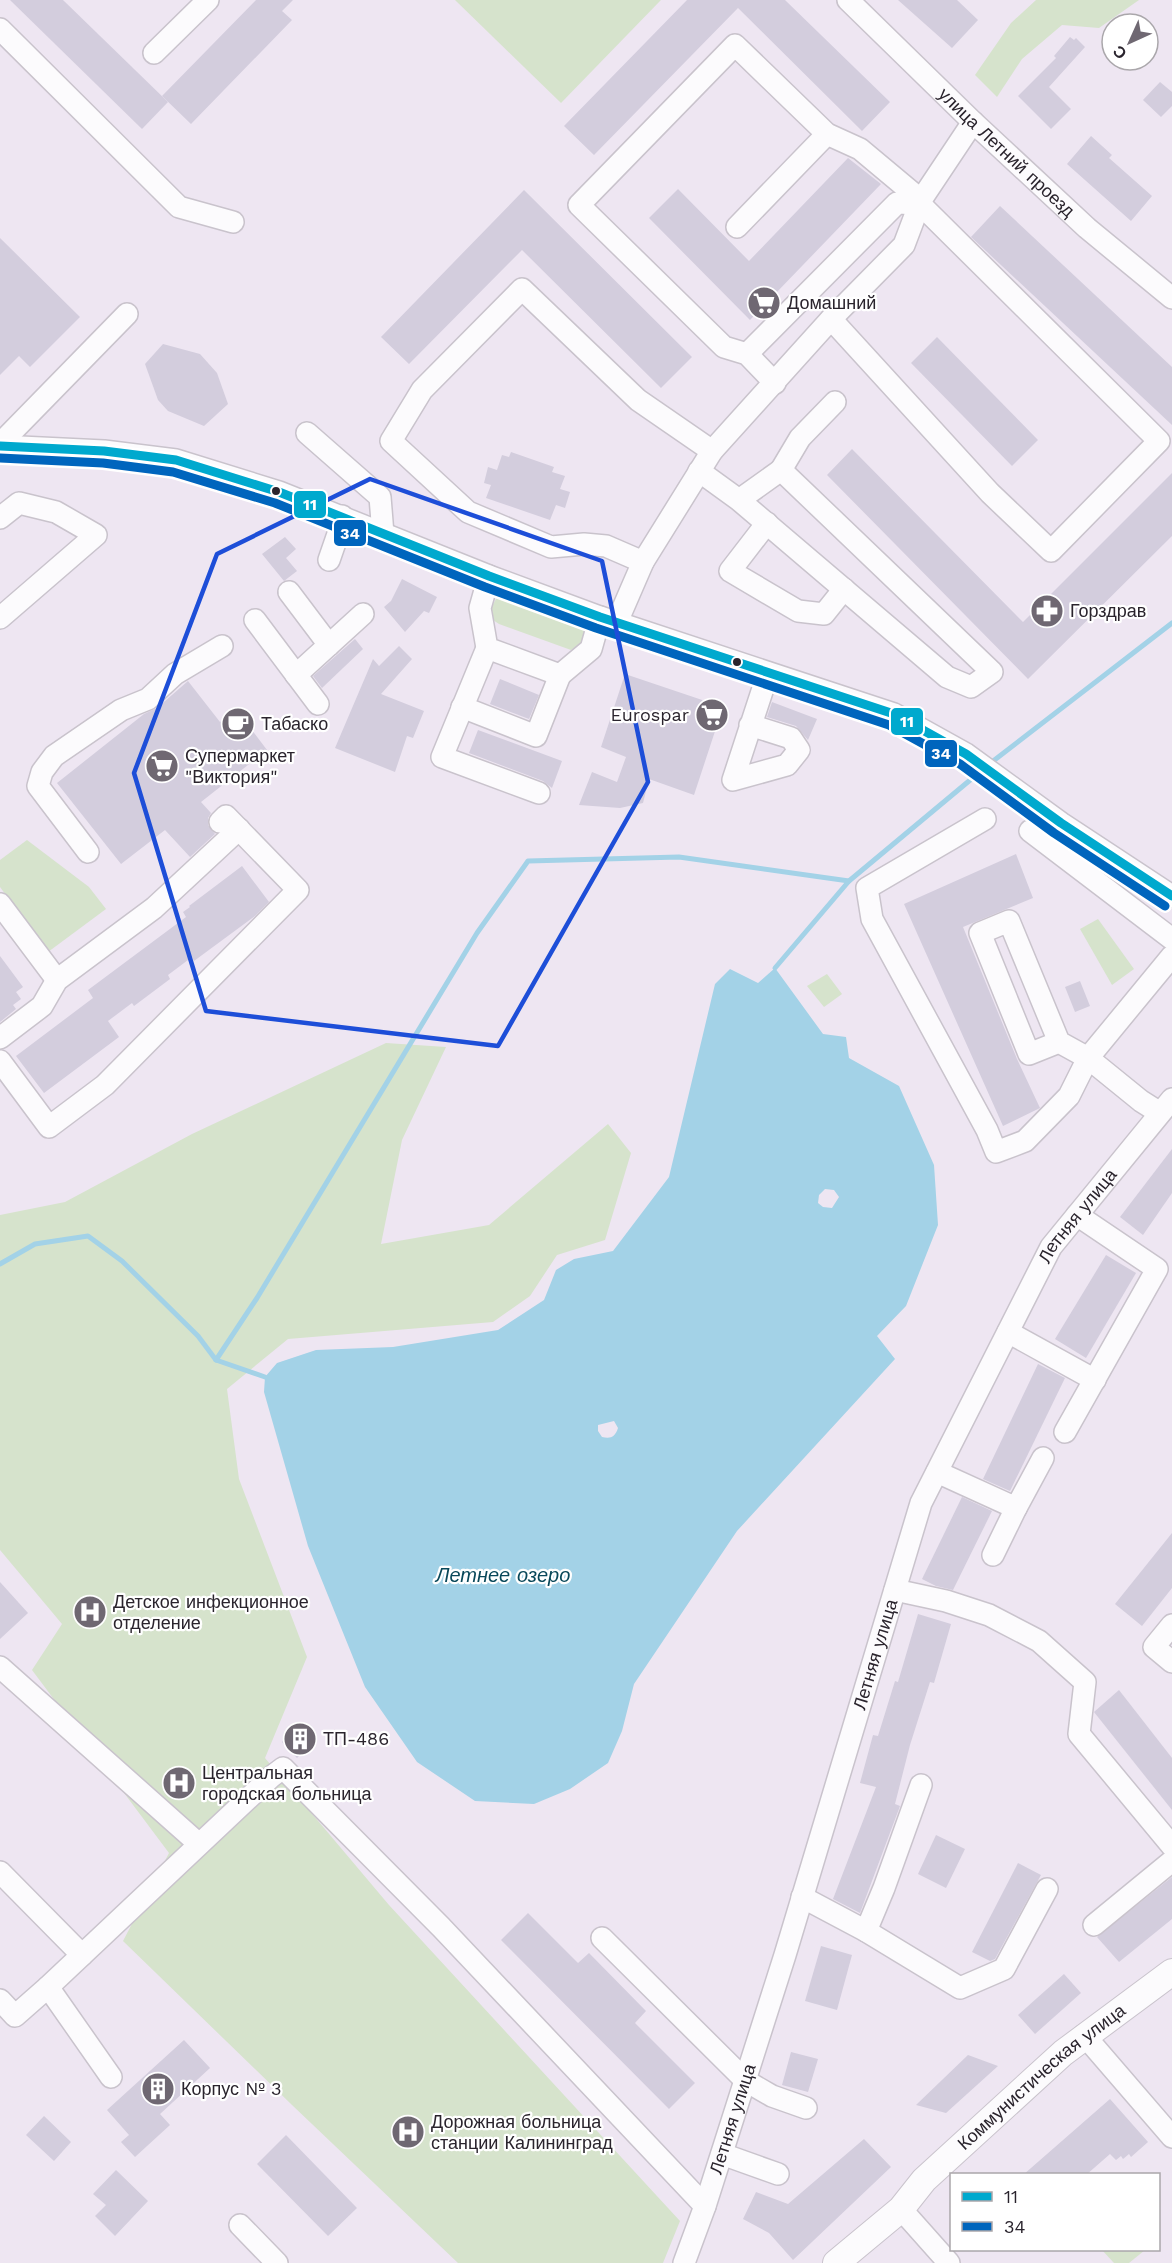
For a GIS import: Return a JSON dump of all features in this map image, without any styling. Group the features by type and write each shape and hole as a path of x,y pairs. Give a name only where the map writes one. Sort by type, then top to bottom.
{"main road":[{"name":"Коммунистическая улица","path":"836,2263 901,2209 924,2180 1084,2035 1172,1972"}],"street":[{"path":"154,53 208,0"},
{"name":"улица Летний проезд","path":"848,0 973,122 1087,228 1172,298"},
{"path":"0,29 179,207 233,222"},
{"path":"775,383 747,354 724,347 579,205 735,45 827,134 860,149 920,202 1159,441 1052,551 990,493 831,319"},
{"path":"462,707 536,736 560,675 591,649 712,451 831,319 904,245 920,202 973,122"},
{"path":"738,227 827,134"},
{"path":"747,354 897,203 920,202"},
{"path":"643,562 606,546 584,544 551,547 468,512 391,441 422,390 522,289 638,400 712,451"},
{"path":"0,445 127,314"},
{"path":"739,500 780,470 800,438 835,402"},
{"path":"307,433 380,497 383,534"},
{"path":"0,445 104,451 176,460 269,489 489,576 608,619 894,714 939,737 973,758 1061,823 1172,896"},
{"path":"699,471 767,523 947,677 971,687 992,672 780,470"},
{"path":"0,518 19,502 56,512 96,534 0,618"},
{"path":"328,560 342,516"},
{"path":"767,523 730,571 798,611 824,614 844,589"},
{"path":"489,576 480,608 487,648 442,757 539,793"},
{"path":"289,592 329,645"},
{"path":"296,675 363,614"},
{"path":"255,620 318,704"},
{"path":"88,852 38,786 42,772 54,756 121,710 148,699 175,674 222,646"},
{"path":"487,648 560,675"},
{"path":"750,725 768,673"},
{"path":"985,819 867,888 872,919 987,1130 996,1152 1025,1141 1069,1096 1088,1058 1172,956"},
{"path":"0,1038 42,1006 57,980 154,908 229,826 298,890 105,1085 49,1127 0,1061"},
{"path":"1030,831 1172,939"},
{"path":"0,904 57,980"},
{"path":"1059,1042 1029,1054 980,933 1009,921 1059,1042 1088,1058 1141,1101 1166,1106"},
{"name":"Летняя улица","path":"684,2263 746,2081 921,1503 1051,1247 1166,1106"},
{"path":"1065,1432 1157,1269 1077,1215"},
{"path":"1008,1332 1095,1380"},
{"path":"993,1555 1043,1458"},
{"path":"937,1472 1016,1508"},
{"path":"895,1590 946,1601 989,1615 1039,1641 1085,1682 1079,1734 1172,1846"},
{"path":"1172,1625 1154,1647 1172,1662"},
{"path":"0,1667 199,1844"},
{"path":"0,2000 15,2016 283,1768 441,1928 705,2206"},
{"path":"866,1931 921,1785"},
{"path":"1094,1925 1172,1861"},
{"path":"0,1872 82,1955"},
{"path":"802,1897 866,1931 960,1988 1005,1969 1047,1889"},
{"path":"602,1938 746,2081 772,2096 806,2108"},
{"path":"48,1987 111,2077"},
{"path":"1084,2035 1172,2137"},
{"path":"722,2154 778,2174"},
{"path":"901,2209 949,2263"},
{"path":"240,2225 277,2263"}],"highlighted area":[{"path":"370,479 602,561 648,782 498,1046 206,1011 134,773 217,554"}],"green space":[{"path":"455,0 661,0 561,103"},
{"path":"1036,0 1139,0 1122,12 1100,12 1099,28 1062,25 1022,59 997,97 975,75 1011,23"},
{"path":"498,595 507,595 579,620 588,631 583,642 571,650 499,624 493,620 489,612"},
{"path":"27,840 89,887 106,909 48,952 0,887 0,860"},
{"path":"1098,919 1134,969 1112,985 1080,929"},
{"path":"827,974 842,994 824,1007 807,986"},
{"path":"386,1043 446,1047 402,1140 381,1244 489,1225 608,1124 631,1153 605,1240 557,1255 530,1296 493,1322 288,1339 227,1389 239,1479 307,1657 265,1758 389,1905 680,2221 663,2263 458,2263 123,1941 169,1853 32,1670 62,1624 0,1550 0,1215 65,1202 192,1134"},
{"path":"1103,2251 1144,2251 1129,2263 1114,2263"}],"water":[{"name":"Летнее озеро","path":"775,968 823,1034 846,1037 849,1058 899,1086 934,1165 938,1225 906,1306 877,1336 895,1359 737,1531 634,1684 622,1731 608,1763 570,1789 534,1804 475,1801 417,1762 365,1687 308,1546 264,1392 265,1377 277,1363 316,1350 393,1347 498,1330 544,1300 556,1270 574,1259 613,1251 669,1177 715,984 730,969 758,983","holes":["825,1189 834,1190 839,1197 832,1208 823,1207 818,1203 819,1195","614,1421 618,1428 616,1433 610,1437 602,1437 598,1431 598,1425"]}],"building":[{"path":"10,0 63,0 168,102 142,129"},
{"path":"256,0 293,0 282,11 292,20 191,124 162,96"},
{"path":"687,0 785,0 890,102 862,131 738,8 594,155 564,126"},
{"path":"898,0 957,0 978,20 952,48"},
{"path":"1070,37 1074,40 1076,38 1085,47 1049,87 1071,109 1051,129 1018,96 1056,58 1054,56"},
{"path":"1160,82 1172,92 1172,106 1161,117 1143,100"},
{"path":"1091,136 1112,155 1109,158 1152,196 1131,221 1067,164"},
{"path":"848,158 881,184 750,320 649,218 678,189 749,261"},
{"path":"524,190 692,357 661,388 522,250 409,364 381,337"},
{"path":"1000,206 1172,367 1172,425 971,237"},
{"path":"0,238 80,317 30,367 19,356 0,375"},
{"path":"937,337 1038,440 1012,466 911,363"},
{"path":"163,344 200,354 217,373 228,404 204,426 168,411 158,400 145,364"},
{"path":"852,449 1023,622 1172,473 1172,536 1028,679 827,475"},
{"path":"511,452 554,467 552,472 565,476 560,489 570,492 565,508 556,505 550,520 486,498 491,485 484,483 488,467 497,470 502,455 509,457"},
{"path":"285,537 296,549 286,558 297,571 284,581 262,554"},
{"path":"402,579 437,597 429,613 424,611 405,632 384,607 391,601"},
{"path":"355,639 363,649 322,688 313,676"},
{"path":"399,646 412,659 381,694 424,711 413,738 407,736 395,772 335,748 373,659 379,666"},
{"path":"625,674 723,707 694,795 649,779 643,803 620,808 579,805 592,772 617,782 626,757 601,747"},
{"path":"500,679 539,695 529,719 490,704"},
{"name":"Супермаркет \"Виктория\"","path":"188,681 220,722 236,709 267,750 201,802 211,813 208,825 215,834 190,857 165,830 121,864 57,783 144,714 157,708"},
{"path":"772,702 817,719 808,740 796,726 767,717"},
{"path":"478,730 562,761 552,788 543,781 469,753"},
{"path":"1016,854 1033,898 963,927 1017,1059 1040,1108 1003,1126 904,904"},
{"path":"242,866 269,902 255,916 194,961 192,957 168,975 170,979 134,1006 132,1003 108,1021 119,1037 44,1093 16,1056 93,998 88,990 186,917 183,912 189,906"},
{"path":"0,956 23,987 16,992 21,999 13,1005 16,1009 0,1022"},
{"path":"1080,981 1090,1006 1075,1012 1065,987"},
{"path":"1172,1149 1172,1193 1143,1235 1120,1217"},
{"path":"1106,1255 1136,1273 1086,1358 1055,1339"},
{"path":"1038,1364 1065,1378 1010,1491 983,1479"},
{"path":"962,1497 992,1511 953,1590 936,1586 922,1579"},
{"path":"1172,1533 1172,1588 1142,1626 1115,1604"},
{"path":"0,1582 28,1613 0,1639"},
{"path":"918,1614 951,1624 934,1683 930,1682 910,1745 895,1804 900,1806 860,1913 833,1899 876,1787 860,1783 873,1735 878,1736 895,1681 898,1682"},
{"path":"1119,1690 1172,1758 1172,1810 1094,1712"},
{"name":"ТП-486","path":"302,1722 317,1738 297,1758 282,1742"},
{"path":"936,1835 965,1849 946,1888 918,1874"},
{"path":"1018,1863 1041,1875 995,1959 990,1961 972,1952"},
{"path":"1172,1877 1172,1919 1119,1962 1097,1937"},
{"path":"528,1913 578,1963 589,1953 646,2011 635,2023 695,2083 669,2109 501,1940"},
{"path":"821,1946 852,1955 837,2010 805,2001"},
{"path":"1064,1974 1081,1993 1035,2034 1018,2015"},
{"name":"Корпус № 3","path":"184,2040 210,2068 160,2114 170,2125 135,2157 121,2142 129,2135 107,2110"},
{"path":"791,2052 818,2059 808,2092 782,2085"},
{"path":"968,2055 998,2066 946,2113 916,2105"},
{"path":"1110,2099 1148,2142 1131,2157 1129,2154 1123,2159 1121,2156 1116,2160 1110,2154 1088,2173 1025,2173"},
{"path":"44,2116 71,2142 54,2161 26,2135"},
{"path":"286,2135 357,2208 328,2236 257,2164"},
{"path":"864,2139 891,2167 793,2260 769,2233 743,2219 756,2192 788,2204"},
{"path":"116,2170 148,2201 115,2236 95,2216 106,2205 93,2194"}],"waterway":[{"path":"988,765 1172,623"},
{"path":"775,968 849,881 981,771"},
{"path":"216,1360 257,1298 477,933 528,861 679,857 849,881"},
{"path":"0,1264 35,1244 88,1236 122,1261 198,1336 216,1360 265,1377"}],"transit line":[{"name":"11","path":"0,446 104,451 176,460 279,492 489,576 600,617 894,714 966,754 1061,823 1172,896"},
{"name":"34","path":"0,458 103,463 173,472 275,503 485,587 596,628 889,725 960,764 1054,833 1165,906"}],"place":[{"name":"Домашний","path":"764,303"},
{"name":"Горздрав","path":"1047,611"},
{"name":"Eurospar","path":"712,715"},
{"name":"Табаско","path":"238,724"},
{"name":"Супермаркет \"Виктория\"","path":"162,766"},
{"name":"Детское инфекционное отделение","path":"90,1612"},
{"name":"ТП-486","path":"300,1739"},
{"name":"Центральная городская больница","path":"179,1783"},
{"name":"Корпус № 3","path":"158,2089"},
{"name":"Дорожная больница станции Калининград","path":"408,2132"}]}
